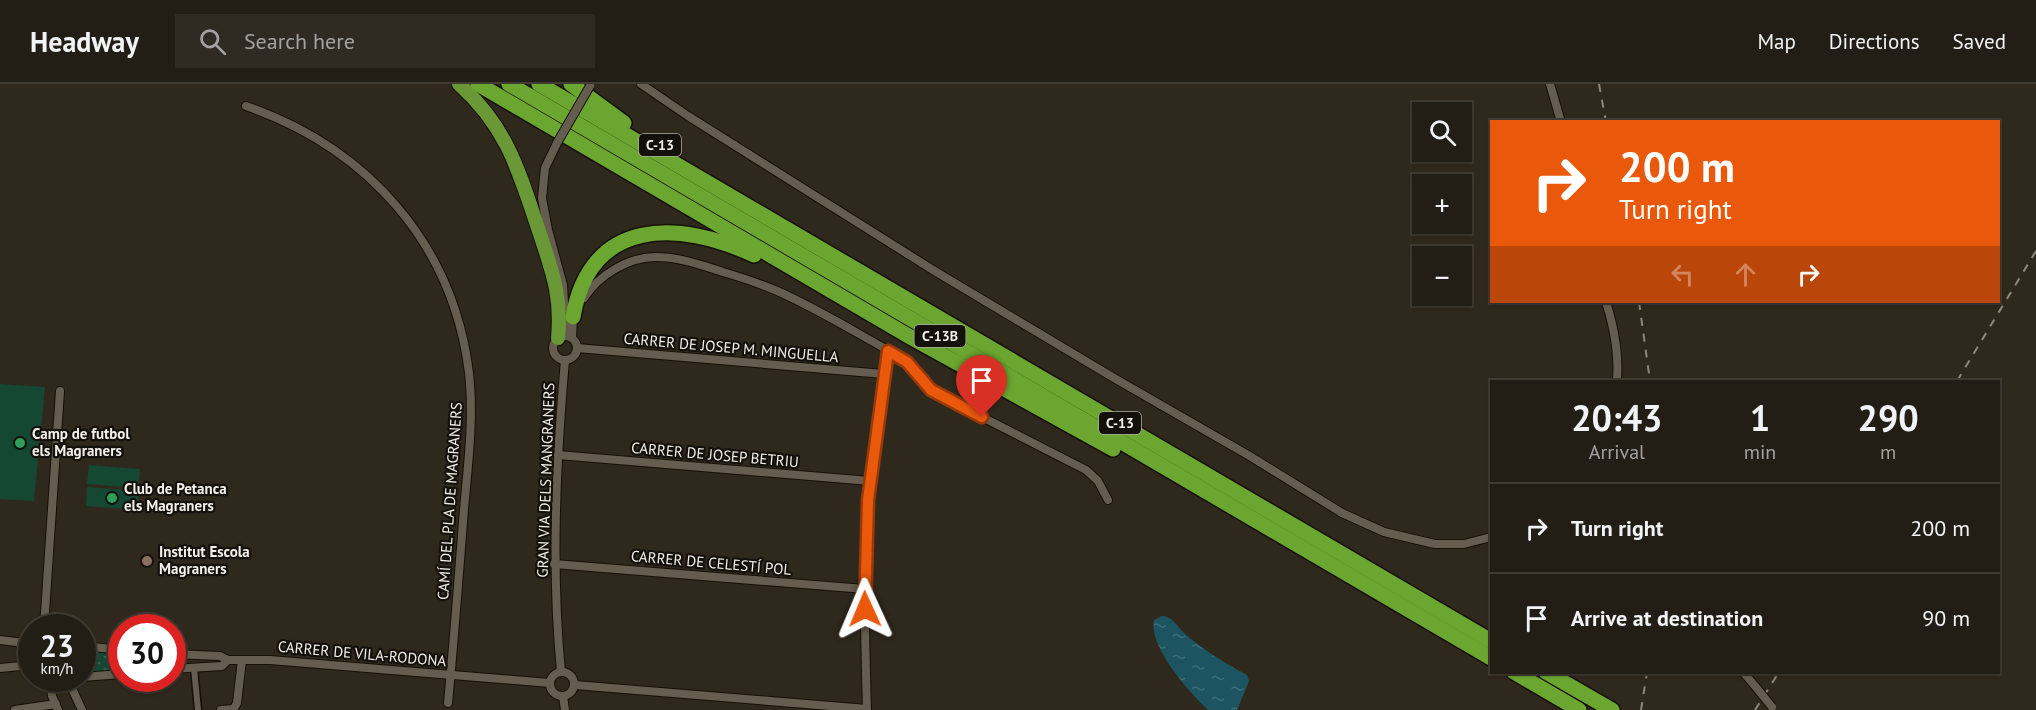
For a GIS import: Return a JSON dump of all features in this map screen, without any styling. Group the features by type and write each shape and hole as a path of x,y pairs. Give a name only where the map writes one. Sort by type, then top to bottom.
{"highway":[{"path":"459,84 489,116 517,165 554,275 566,338"},
{"name":"C-13","path":"478,84 978,375 1352,584 1371,588 1490,657"},
{"name":"C-13B","path":"509,84 1371,588"},
{"path":"540,84 748,206"},
{"name":"C-13","path":"571,84 628,126 736,192 748,206 1490,639"},
{"path":"573,317 577,295 586,275 595,263 611,249 644,234 693,235 738,248 779,266 943,360 978,375"},
{"path":"1517,674 1579,710"},
{"path":"1549,674 1612,710"}],"street":[{"path":"641,84 695,121 933,270 1248,455 1342,513 1384,532 1434,544 1464,544 1490,537"},
{"path":"1550,84 1560,120"},
{"path":"565,360 573,357 577,348 566,338 563,285 542,198 545,168 591,85"},
{"name":"CAMÍ DEL PLA DE MAGRANERS","path":"246,106 286,121 316,137 335,149 366,175 393,202 416,231 436,263 452,300 467,356 471,414 448,703"},
{"path":"566,338 573,317 586,294 614,269 643,258 668,257 695,263 773,289 888,351 907,362 926,385 939,395 1086,470 1098,481 1108,500"},
{"path":"1606,303 1617,351 1617,380"},
{"name":"GRAN VIA DELS MANGRANERS","path":"561,672 555,564 558,455 565,360 554,354 553,345 566,338"},
{"name":"CARRER DE JOSEP M. MINGUELLA","path":"577,348 884,374"},
{"path":"574,685 867,710 865,589 870,481 888,351"},
{"path":"45,614 60,392"},
{"name":"CARRER DE JOSEP BETRIU","path":"558,455 870,481"},
{"name":"CARRER DE CELESTÍ POL","path":"555,564 865,589"},
{"path":"0,640 18,642"},
{"name":"CARRER DE VILA-RODONA","path":"186,655 220,656 228,660 550,683"},
{"path":"186,668 222,666 228,660"},
{"path":"221,710 234,709 237,703 242,660"},
{"path":"0,668 18,666"},
{"path":"194,668 198,710"},
{"path":"561,672 571,675 574,685 572,692 563,696 552,691 550,683 554,676 561,672"},
{"path":"1745,674 1773,709"},
{"path":"15,710 57,707 53,692"},
{"path":"75,692 82,710"},
{"path":"563,696 565,710"}],"green space":[{"name":"Camp de futbol els Magraners","path":"0,384 45,387 34,501 0,499"},
{"name":"Club de Petanca els Magraners","path":"89,465 140,469 138,488 87,484"},
{"name":"Club de Petanca els Magraners","path":"87,487 139,491 137,510 86,506"},
{"path":"96,650 108,651 108,672 96,672"}],"water":[{"path":"1162,616 1172,620 1206,651 1247,675 1249,681 1237,710 1208,710 1181,681 1157,643 1154,620"}],"railway":[{"path":"1599,84 1606,120"},
{"path":"1958,380 2036,251"},
{"path":"1639,303 1650,380"},
{"path":"1641,710 1647,674"},
{"path":"1755,710 1778,674"}],"place":[{"name":"Camp de futbol els Magraners","path":"20,443"},
{"name":"Club de Petanca els Magraners","path":"112,498"},
{"name":"Institut Escola Magraners","path":"147,561"}],"route":[{"path":"865,609 868,500 888,351 904,359 931,390 982,417"}]}
